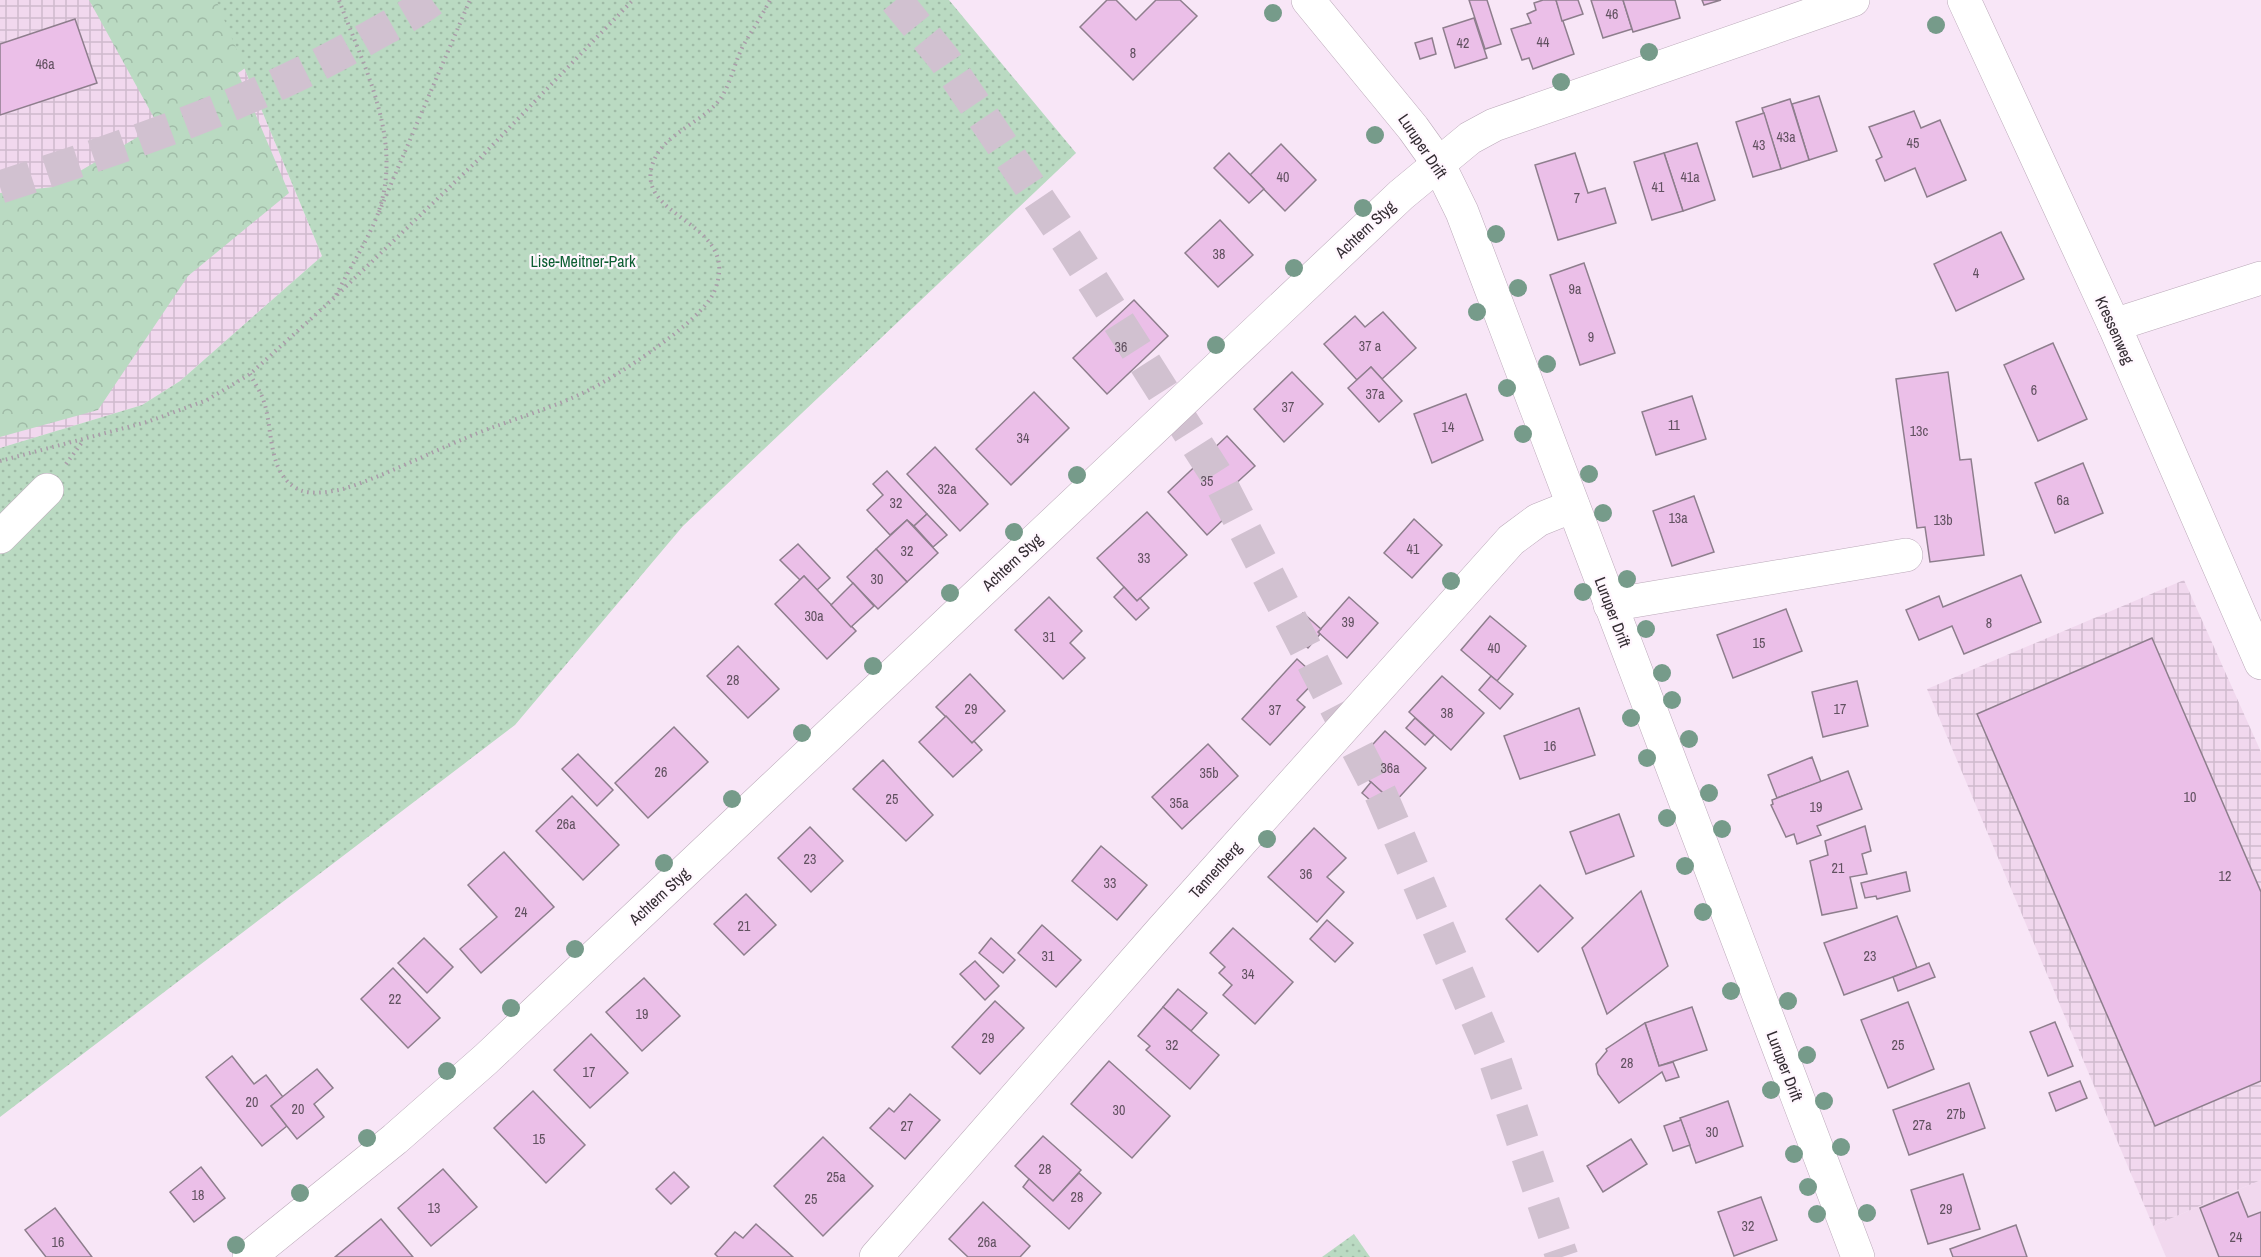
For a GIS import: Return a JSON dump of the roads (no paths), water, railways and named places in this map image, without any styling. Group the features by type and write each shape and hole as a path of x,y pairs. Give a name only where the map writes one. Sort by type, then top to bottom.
{"street":[{"name":"Luruper Drift","path":"1308,0 1413,128 1438,163 1462,212 1858,1257"},
{"name":"Achtern Styg","path":"249,1257 395,1139 486,1059 1401,195 1438,163 1470,138 1494,125 1853,0"},
{"name":"Kressenweg","path":"1964,0 2114,325 2250,609 2261,663"},
{"path":"2114,325 2261,278"},
{"path":"0,537 47,490"},
{"name":"Tannenberg","path":"876,1257 1162,930 1511,540 1538,520 1573,506"},
{"path":"1610,605 1906,555"}],"tunnel":[{"path":"0,187 142,139 235,103 325,61 432,0"},
{"path":"896,0 944,59 1069,244 1217,476 1381,795 1496,1063 1562,1257"}],"park label":[{"name":"Lise-Meitner-Park","path":"583,261"}]}
